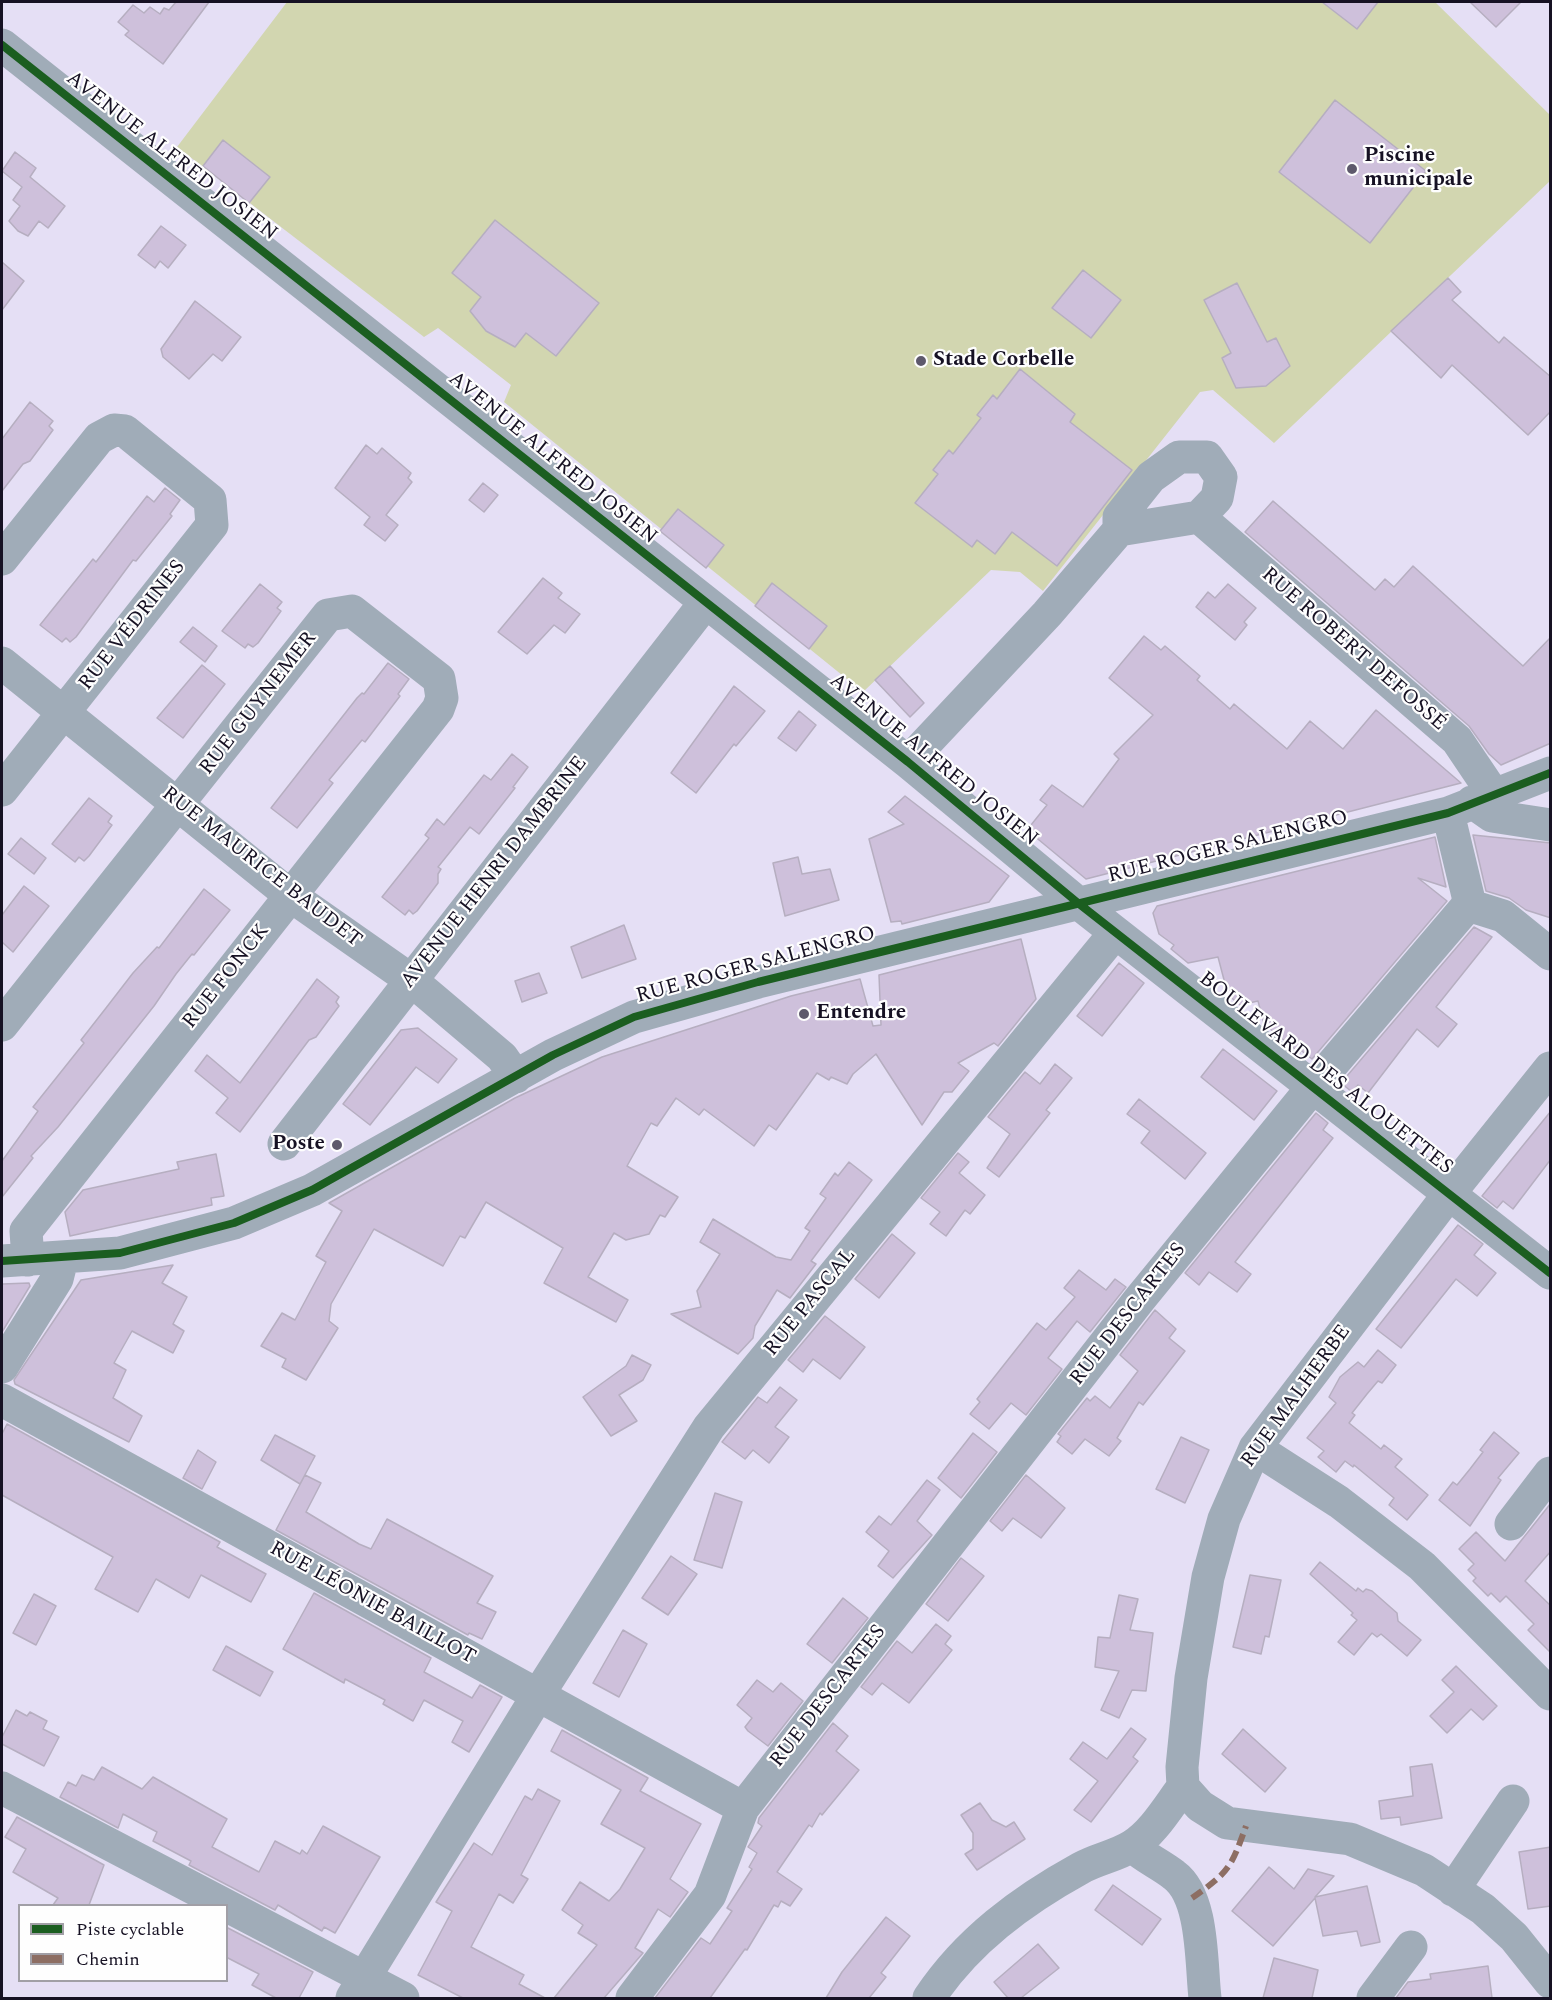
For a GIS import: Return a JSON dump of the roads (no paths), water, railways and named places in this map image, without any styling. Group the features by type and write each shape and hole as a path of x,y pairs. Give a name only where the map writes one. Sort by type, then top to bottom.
{"street":[{"name":"AVENUE ALFRED JOSIEN","path":"2,45 908,762 1078,903"},
{"name":"RUE VÉDRINES","path":"2,559 99,438 114,430 125,431 210,500 212,525 2,790"},
{"path":"908,762 1047,615 1119,530 1119,517 1150,477 1179,457 1207,457 1221,477 1217,498 1199,517 1119,530"},
{"name":"RUE ROBERT DEFOSSÉ","path":"1199,517 1456,740 1471,803"},
{"name":"AVENUE HENRI DAMBRINE","path":"285,1144 705,603"},
{"name":"RUE GUYNEMER","path":"2,1025 328,615 352,611 439,679 442,698"},
{"name":"RUE MAURICE BAUDET","path":"2,663 291,896 411,980 502,1057 516,1077"},
{"name":"RUE FONCK","path":"14,1246 438,709 442,698"},
{"name":"RUE ROGER SALENGRO","path":"14,1246 62,1259 120,1253 234,1223 312,1190 553,1055 634,1017 758,982 1471,803 1551,773"},
{"path":"1551,825 1492,816 1471,803 1468,896 1468,905 1503,916 1551,954"},
{"name":"BOULEVARD DES ALOUETTES","path":"1078,903 1551,1273"},
{"name":"RUE DESCARTES","path":"632,1998 710,1895 743,1808 1139,1299 1312,1088 1468,905"},
{"name":"RUE PASCAL","path":"359,1988 538,1695 709,1427 1115,933"},
{"name":"RUE MALHERBE","path":"1183,1787 1182,1767 1191,1678 1208,1576 1224,1519 1255,1448 1449,1194 1551,1068"},
{"path":"2,1368 57,1279 62,1259"},
{"name":"RUE LÉONIE BAILLOT","path":"2,1400 743,1808"},
{"path":"1255,1448 1339,1502 1422,1566 1551,1694"},
{"path":"1510,1524 1551,1473"},
{"path":"929,1998 964,1952 1014,1910 1083,1867 1132,1846 1154,1826 1183,1787 1200,1806 1227,1823 1350,1839 1424,1870 1483,1909 1514,1937 1551,1982"},
{"path":"2,1788 209,1904"},
{"path":"1454,1890 1513,1801"},
{"path":"1132,1846 1146,1860 1175,1875 1190,1893 1196,1911 1205,1998"},
{"path":"228,1915 359,1988 403,1998"},
{"path":"1373,1998 1411,1947"}],"place":[{"name":"Piscine municipale","path":"1352,169"},
{"name":"Stade Corbelle","path":"921,361"},
{"name":"Entendre","path":"804,1014"},
{"name":"Poste","path":"337,1145"}]}
